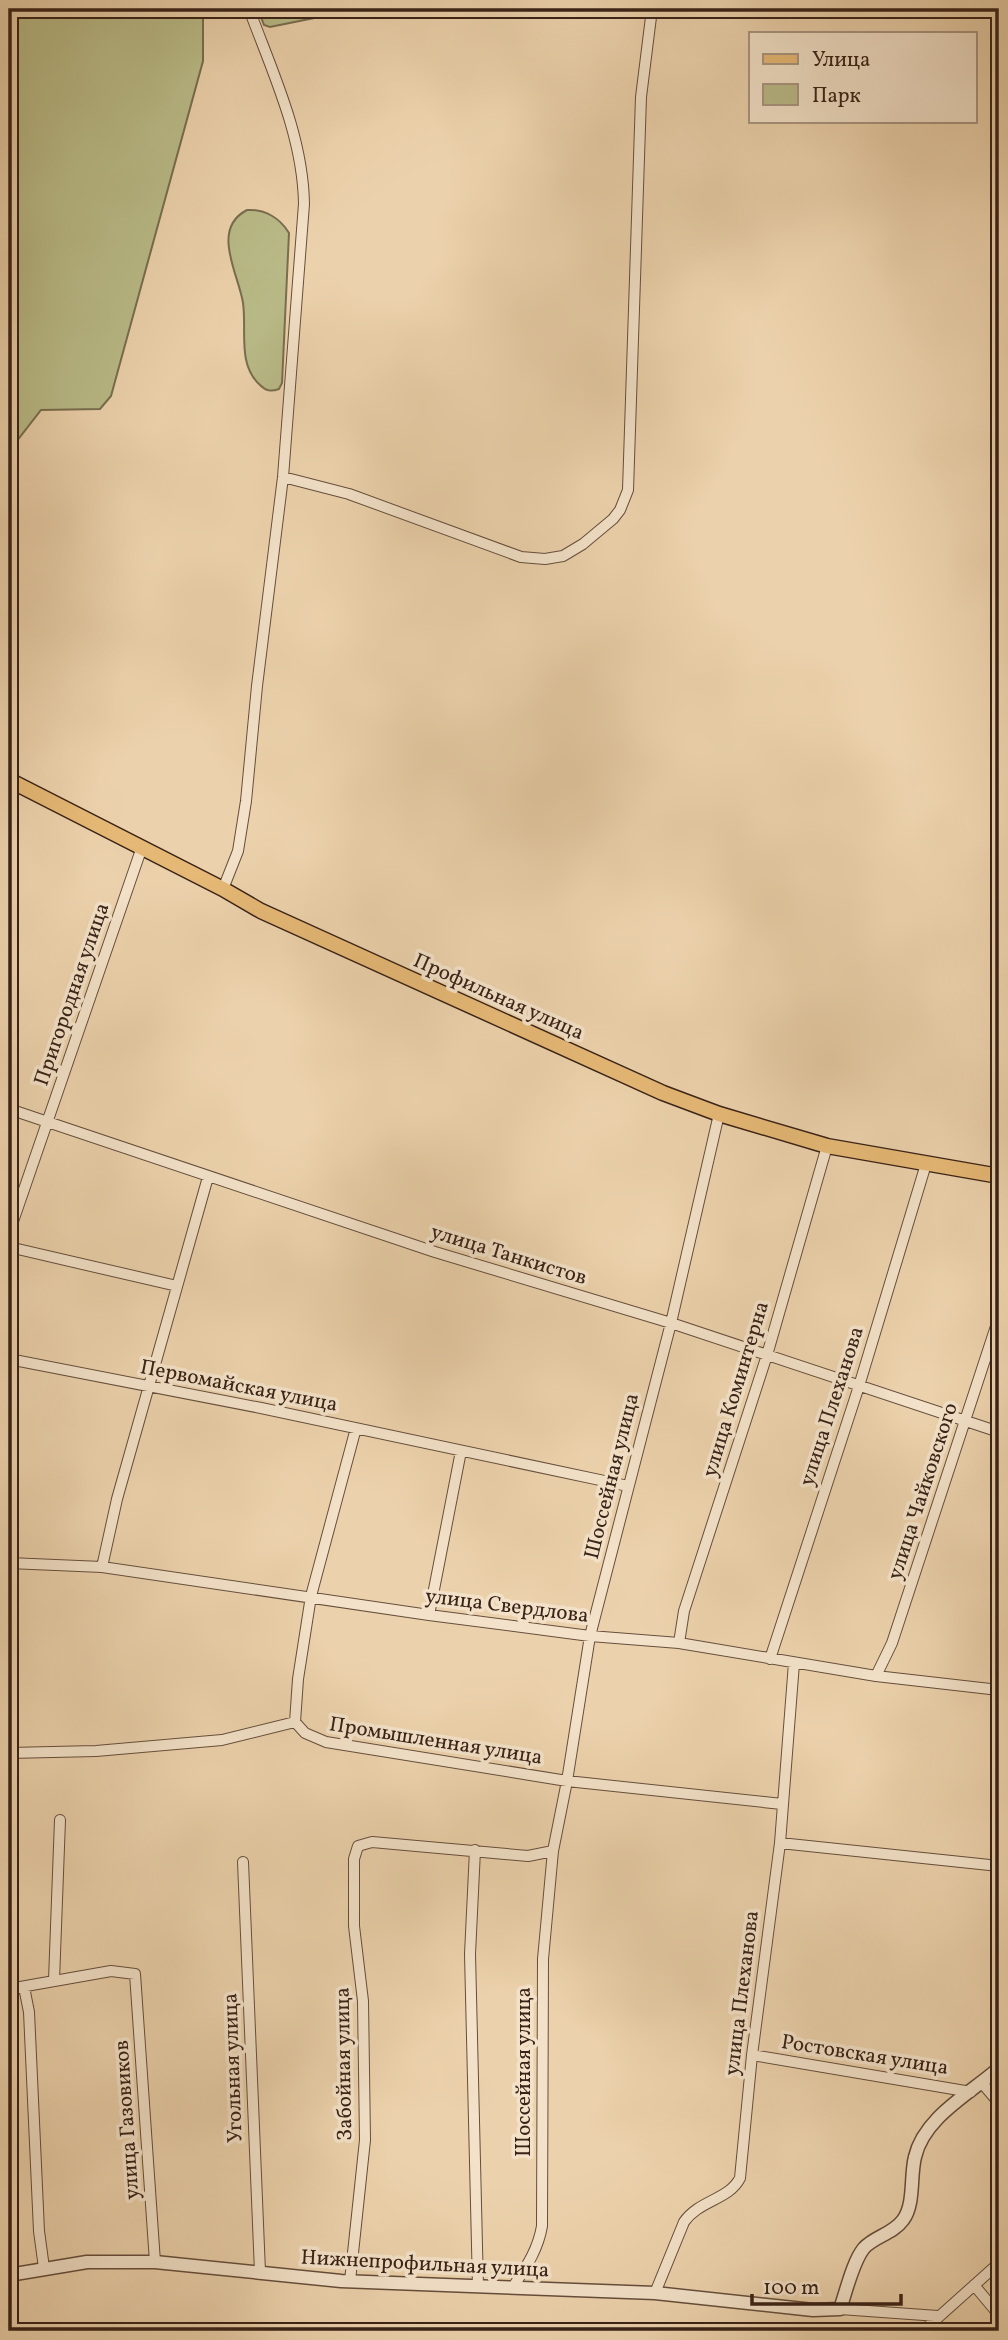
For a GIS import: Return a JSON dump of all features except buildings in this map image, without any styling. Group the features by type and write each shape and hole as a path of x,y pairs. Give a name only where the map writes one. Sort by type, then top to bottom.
{"main road":[{"name":"Профильная улица","path":"9,780 261,911 663,1093 719,1114 827,1146 999,1176"}],"street":[{"path":"223,889 238,850 246,801 257,686 283,477 303,188 291,125 249,9"},
{"path":"283,477 349,495 528,558 563,556 600,532 620,510 628,490 640,109 652,9"},
{"name":"Пригородная улица","path":"9,1233 142,847"},
{"name":"улица Танкистов","path":"9,1109 435,1252 671,1323 999,1432"},
{"name":"Шоссейная улица","path":"513,2287 532,2259 542,2226 543,1949 552,1851 567,1780 590,1636 671,1323 719,1114"},
{"name":"улица Коминтерна","path":"679,1643 684,1611 767,1355 827,1146"},
{"name":"улица Плеханова","path":"770,1659 859,1386 926,1164"},
{"path":"102,1567 117,1499 208,1177"},
{"path":"9,1247 177,1286"},
{"name":"улица Чайковского","path":"876,1676 892,1643 999,1317"},
{"name":"Первомайская улица","path":"9,1359 356,1428 628,1486"},
{"path":"9,1753 96,1751 222,1740 295,1722 298,1679 311,1596 356,1428"},
{"path":"429,1615 461,1451"},
{"name":"улица Свердлова","path":"9,1563 102,1567 429,1615 590,1636 679,1643 876,1676 999,1689"},
{"name":"улица Плеханова","path":"655,2294 690,2213 735,2188 740,2178 752,2055 780,1843 794,1662"},
{"name":"Промышленная улица","path":"295,1722 314,1739 326,1742 567,1780 782,1804"},
{"path":"9,1989 54,1980 60,1820"},
{"name":"Забойная улица","path":"351,2281 365,2140 363,2001 354,1926 354,1859 358,1846 372,1842 475,1850"},
{"path":"780,1843 999,1866"},
{"path":"478,2287 470,1954 475,1850 528,1856 552,1851"},
{"name":"Угольная улица","path":"243,1863 260,2272"},
{"name":"улица Газовиков","path":"54,1980 111,1971 135,1974 155,2262"},
{"path":"24,1987 29,2012 39,2231 44,2268"},
{"name":"Ростовская улица","path":"752,2055 971,2092"},
{"path":"840,2309 859,2255 865,2247 893,2231 904,2220 909,2209 919,2143 939,2118 999,2068"},
{"path":"982,2083 999,2103"},
{"name":"Нижнепрофильная улица","path":"9,2275 87,2262 155,2262 351,2281 655,2294 813,2310 840,2309 938,2316"},
{"path":"923,2331 999,2263"},
{"path":"974,2285 999,2315"}],"green space":[{"path":"9,9 203,9 203,61 111,396 100,409 41,410 9,451"},
{"path":"258,9 319,9 314,18 270,27 264,25"},
{"path":"247,210 260,211 271,216 289,233 282,383 279,389 274,390 267,390 253,377 244,347 243,303 228,240 236,218"}]}
